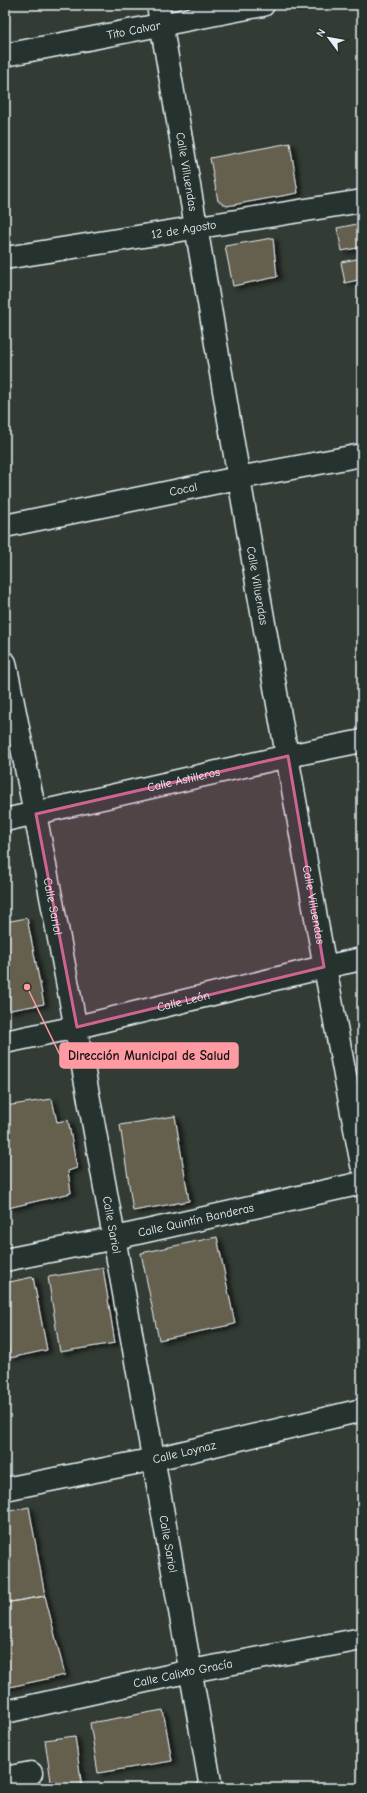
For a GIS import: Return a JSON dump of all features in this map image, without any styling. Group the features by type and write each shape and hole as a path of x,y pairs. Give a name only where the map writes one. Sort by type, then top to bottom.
{"street":[{"name":"Tito Calvar","path":"5,55 159,15 263,5"},
{"name":"Calle Villuendas","path":"159,15 238,478 324,967 362,1165"},
{"name":"12 de Agosto","path":"5,258 362,201"},
{"name":"Cocal","path":"5,526 238,478 362,455"},
{"name":"Calle Sariol","path":"5,663 77,1027 211,1788"},
{"name":"Calle Astilleros","path":"5,820 288,756 362,741"},
{"name":"Calle León","path":"5,1042 77,1027 362,959"},
{"name":"Calle Quintín Banderas","path":"5,1260 115,1238 362,1183"},
{"name":"Calle Loynaz","path":"5,1489 154,1459 362,1410"},
{"name":"Calle Calixto Gracía","path":"5,1712 191,1671 362,1639"},
{"path":"5,1778 31,1773"}],"highlighted area":[{"path":"288,756 324,967 77,1027 36,814"}],"building":[{"path":"290,143 298,193 227,206 218,201 210,158"},
{"path":"362,223 362,247 342,251 337,228"},
{"path":"273,238 277,277 233,286 225,246"},
{"path":"362,258 362,279 345,283 341,262"},
{"path":"27,918 44,1004 5,1011 5,922"},
{"path":"52,1099 57,1122 68,1120 77,1168 68,1171 71,1193 8,1208 5,1191 5,1106"},
{"path":"175,1116 189,1201 133,1211 120,1125"},
{"path":"217,1237 235,1324 159,1340 141,1253"},
{"path":"103,1268 115,1343 60,1352 48,1277"},
{"path":"33,1277 47,1350 10,1358 5,1331 5,1283"},
{"path":"29,1507 45,1596 5,1603 5,1512"},
{"path":"45,1596 65,1675 5,1688 5,1603"},
{"path":"163,1710 172,1761 98,1773 90,1723"},
{"path":"75,1736 82,1788 52,1788 45,1740"}],"place":[{"name":"Dirección Municipal de Salud","path":"27,987"}]}
